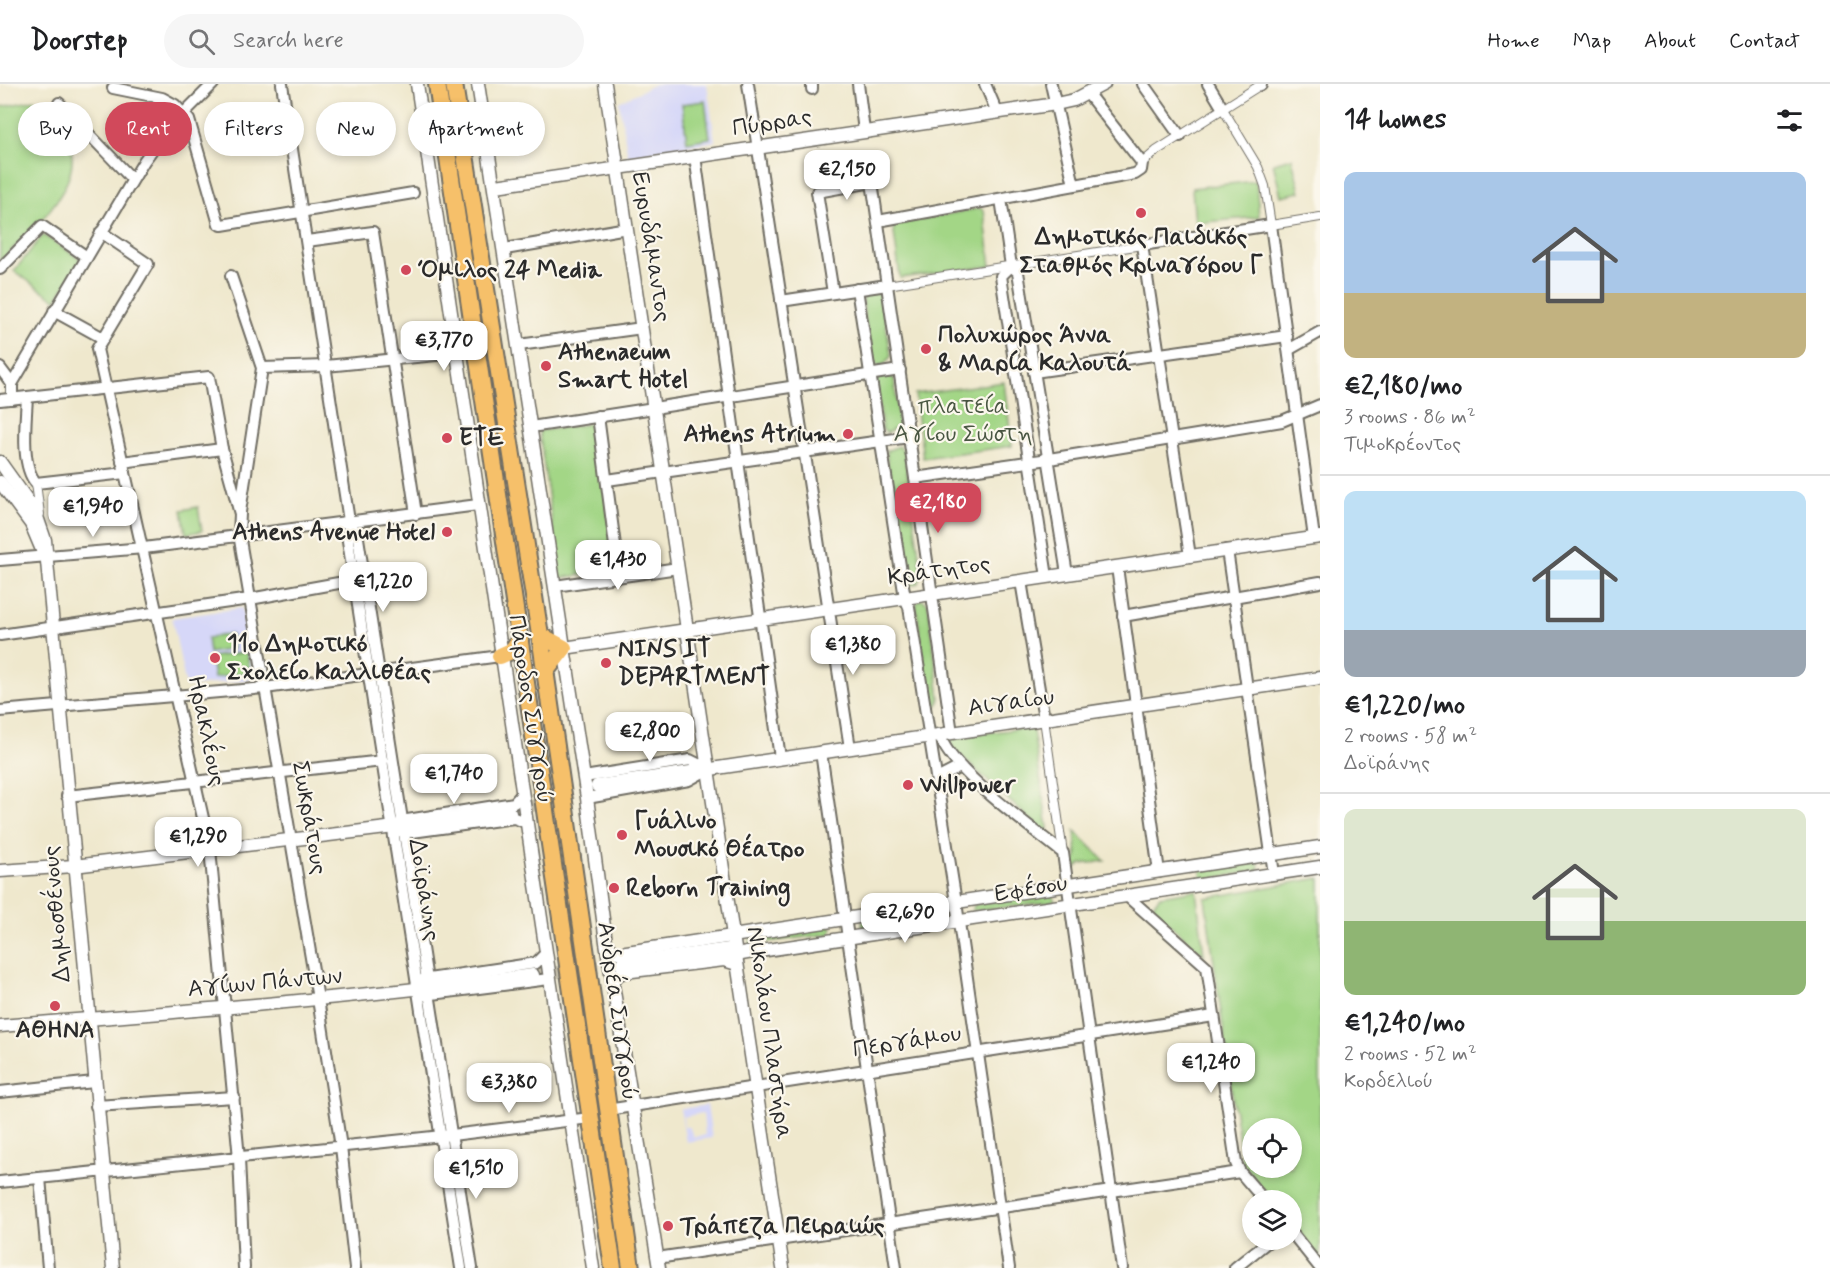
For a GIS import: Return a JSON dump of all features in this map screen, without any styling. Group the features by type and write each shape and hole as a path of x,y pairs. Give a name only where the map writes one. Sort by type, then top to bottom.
{"highway":[{"name":"Ανδρέα Συγγρού","path":"437,84 613,1268"},
{"name":"Ανδρέα Συγγρού","path":"454,84 540,634 631,1268"},
{"path":"540,634 564,648 545,672"},
{"path":"500,656 511,651 520,640"},
{"path":"500,656 512,657 523,663"}],"street":[{"path":"192,104 213,84"},
{"path":"282,84 350,521"},
{"name":"Πάροδος Συγγρού","path":"417,84 569,1121 593,1268"},
{"name":"Πάροδος Συγγρού","path":"478,84 584,777 606,942 658,1263"},
{"name":"Ευρυδάμαντος","path":"605,84 687,630"},
{"path":"748,84 850,748"},
{"path":"858,84 864,131"},
{"path":"985,84 997,112"},
{"path":"1051,84 1074,185"},
{"name":"Πύρρας","path":"495,186 1056,104 1088,94 1104,84"},
{"path":"1143,84 1180,136"},
{"path":"1208,84 1258,167 1265,186 1317,537"},
{"path":"878,221 1136,174 1141,170 1142,163 1156,151 1261,84"},
{"path":"113,88 162,98 168,102"},
{"path":"1088,94 1142,163"},
{"path":"192,130 219,224 232,225 302,210 413,193"},
{"path":"93,139 132,179"},
{"path":"12,399 12,384 148,156"},
{"path":"695,156 780,758"},
{"path":"833,293 818,192 872,182 932,594 942,744 960,767 1063,853"},
{"path":"1001,199 1011,266 1018,272 1067,574"},
{"path":"781,301 1320,217"},
{"path":"0,268 42,226 87,257"},
{"path":"505,249 627,228"},
{"path":"54,311 103,338 148,264 101,232"},
{"path":"307,241 373,232 416,514"},
{"path":"1142,245 1190,556"},
{"path":"1011,266 1001,276 1047,577"},
{"path":"231,276 262,368 240,514"},
{"path":"857,290 905,598 941,735 937,779 1010,1268"},
{"path":"519,345 642,328"},
{"path":"1290,349 1320,332"},
{"path":"1034,372 1287,336"},
{"name":"Ηρακλέους","path":"103,338 97,349 105,388 159,612 210,849 239,1158 244,1268"},
{"path":"262,368 326,366 456,353"},
{"path":"0,368 12,384"},
{"path":"531,427 654,410 900,370"},
{"name":"Σωκράτους","path":"105,388 209,377 222,449 240,514 239,534 341,1147 355,1268"},
{"path":"0,400 105,388"},
{"path":"27,397 25,445 31,478 36,483 42,526"},
{"path":"915,478 1172,440 1282,421 1320,405"},
{"path":"598,416 619,576"},
{"path":"607,480 909,437"},
{"path":"122,462 222,449"},
{"path":"0,462 35,511 42,526"},
{"path":"36,483 125,473"},
{"path":"0,482 30,524 45,556"},
{"path":"0,560 144,548 478,505"},
{"name":"Δοϊράνης","path":"350,521 348,541 374,673 447,1136 472,1268"},
{"name":"Δοϊράνης","path":"350,521 358,538 383,761 400,827"},
{"name":"Δημοσθένους","path":"42,526 113,1268"},
{"name":"Κράτητος","path":"564,648 1317,537"},
{"path":"1227,550 1274,874"},
{"path":"1117,567 1159,872"},
{"path":"555,586 678,568"},
{"path":"0,635 250,599 355,580"},
{"path":"1021,580 1044,719 1087,1035 1122,1268"},
{"path":"1123,616 1320,582"},
{"name":"Νικολάου Πλαστήρα","path":"687,630 734,937"},
{"path":"0,711 178,698 500,656"},
{"name":"Αιγαίου","path":"597,786 1320,678"},
{"path":"821,752 896,1268"},
{"name":"Αιγαίου","path":"584,777 690,760 708,769"},
{"path":"67,796 383,761"},
{"path":"937,779 960,767"},
{"name":"Αιγαίου","path":"587,798 689,780 708,769"},
{"path":"400,827 514,802 521,795"},
{"path":"0,871 74,866 510,813"},
{"path":"400,827 514,818 525,822"},
{"name":"Εφέσου","path":"606,942 612,951 620,953 1320,847"},
{"name":"Εφέσου","path":"734,956 1320,867"},
{"path":"1127,896 1207,967 1236,1160 1240,1172 1255,1190"},
{"path":"734,937 734,956"},
{"name":"Αγίων Πάντων","path":"423,988 536,963 545,954"},
{"path":"621,963 734,956"},
{"path":"613,983 617,975 624,972 724,960 734,956"},
{"name":"Νικολάου Πλαστήρα","path":"734,956 783,1268"},
{"name":"Αγίων Πάντων","path":"0,1026 88,1021 318,999 533,975"},
{"name":"Αγίων Πάντων","path":"423,988 549,979"},
{"name":"Περγάμου","path":"607,1110 1214,1016"},
{"path":"0,1092 94,1082"},
{"path":"96,1106 234,1097"},
{"path":"0,1182 447,1136 590,1118"},
{"name":"Δοϊράνης","path":"447,1136 461,1268"},
{"path":"658,1263 778,1240 1240,1172"},
{"path":"40,1178 48,1268"},
{"path":"1302,1246 1320,1268"},
{"path":"1234,1268 1257,1250"}],"shaded area":[{"path":"655,84 707,84 715,141 628,157 619,102"},
{"name":"11ο Δημοτικό Σχολείο Καλλιθέας","path":"242,608 254,679 186,687 172,618"},
{"path":"707,1105 712,1138 686,1142 680,1109","holes":["703,1113 705,1135 694,1137 689,1127 684,1127 683,1117"]}],"green space":[{"path":"705,101 710,138 687,142 682,104"},
{"path":"18,103 18,156 71,156 72,164 66,185 54,205 0,261 0,107"},
{"path":"1292,158 1300,192 1281,196 1273,163"},
{"path":"1256,181 1259,217 1195,223 1192,188"},
{"path":"980,208 984,211 991,266 900,278 893,225"},
{"path":"43,235 82,260 56,300 14,271"},
{"path":"874,291 881,295 891,356 884,365 877,365 871,360 863,303 864,294"},
{"path":"887,374 894,378 899,426 887,433 882,429 876,380 880,375"},
{"name":"πλατεία Αγίου Σώστη","path":"1004,382 1012,446 923,458 915,394"},
{"path":"595,423 616,570 560,578 539,431"},
{"path":"899,446 904,451 922,575 918,583 911,585 904,579 886,451"},
{"path":"198,507 202,531 186,534 182,510"},
{"path":"919,600 928,604 940,698 938,705 933,706 929,702 916,604"},
{"path":"231,634 233,649 209,653 207,638"},
{"path":"247,652 250,672 214,678 211,657"},
{"path":"1027,728 1033,731 1048,828 1045,833 953,749 949,742 952,737"},
{"path":"1075,831 1105,861 1081,864 1073,870 1070,864 1077,858"},
{"path":"1258,862 1259,868 1256,871 1202,880 1201,870"},
{"path":"1320,878 1320,1261 1302,1238 1302,1190 1263,1190 1254,1178 1302,1178 1302,1118 1242,1118 1242,1163 1205,898"},
{"path":"1196,890 1204,955 1151,907 1160,896"},
{"path":"1051,893 1055,899 1053,902 972,911 974,905"},
{"path":"944,910 943,917 862,927 863,921"},
{"path":"832,927 831,934 750,944 751,938"}],"tunnel":[{"path":"510,813 595,786"},
{"path":"533,975 618,964"}],"place":[{"name":"Δημοτικός Παιδικός Σταθμός Κριναγόρου Γ","path":"1141,213"},
{"name":"Όμιλος 24 Media","path":"406,270"},
{"name":"Πολυχώρος Άννα & Μαρία Καλουτά","path":"926,349"},
{"name":"Athenaeum Smart Hotel","path":"546,366"},
{"name":"Athens Atrium","path":"848,434"},
{"name":"ETE","path":"447,438"},
{"name":"Athens Avenue Hotel","path":"447,532"},
{"name":"11ο Δημοτικό Σχολείο Καλλιθέας","path":"215,658"},
{"name":"NINS IT DEPARTMENT","path":"606,663"},
{"name":"Willpower","path":"908,785"},
{"name":"Γυάλινο Μουσικό Θέατρο","path":"622,835"},
{"name":"Reborn Training","path":"614,888"},
{"name":"ΑΘΗΝΑ","path":"55,1006"},
{"name":"Τράπεζα Πειραιώς","path":"668,1226"}]}
